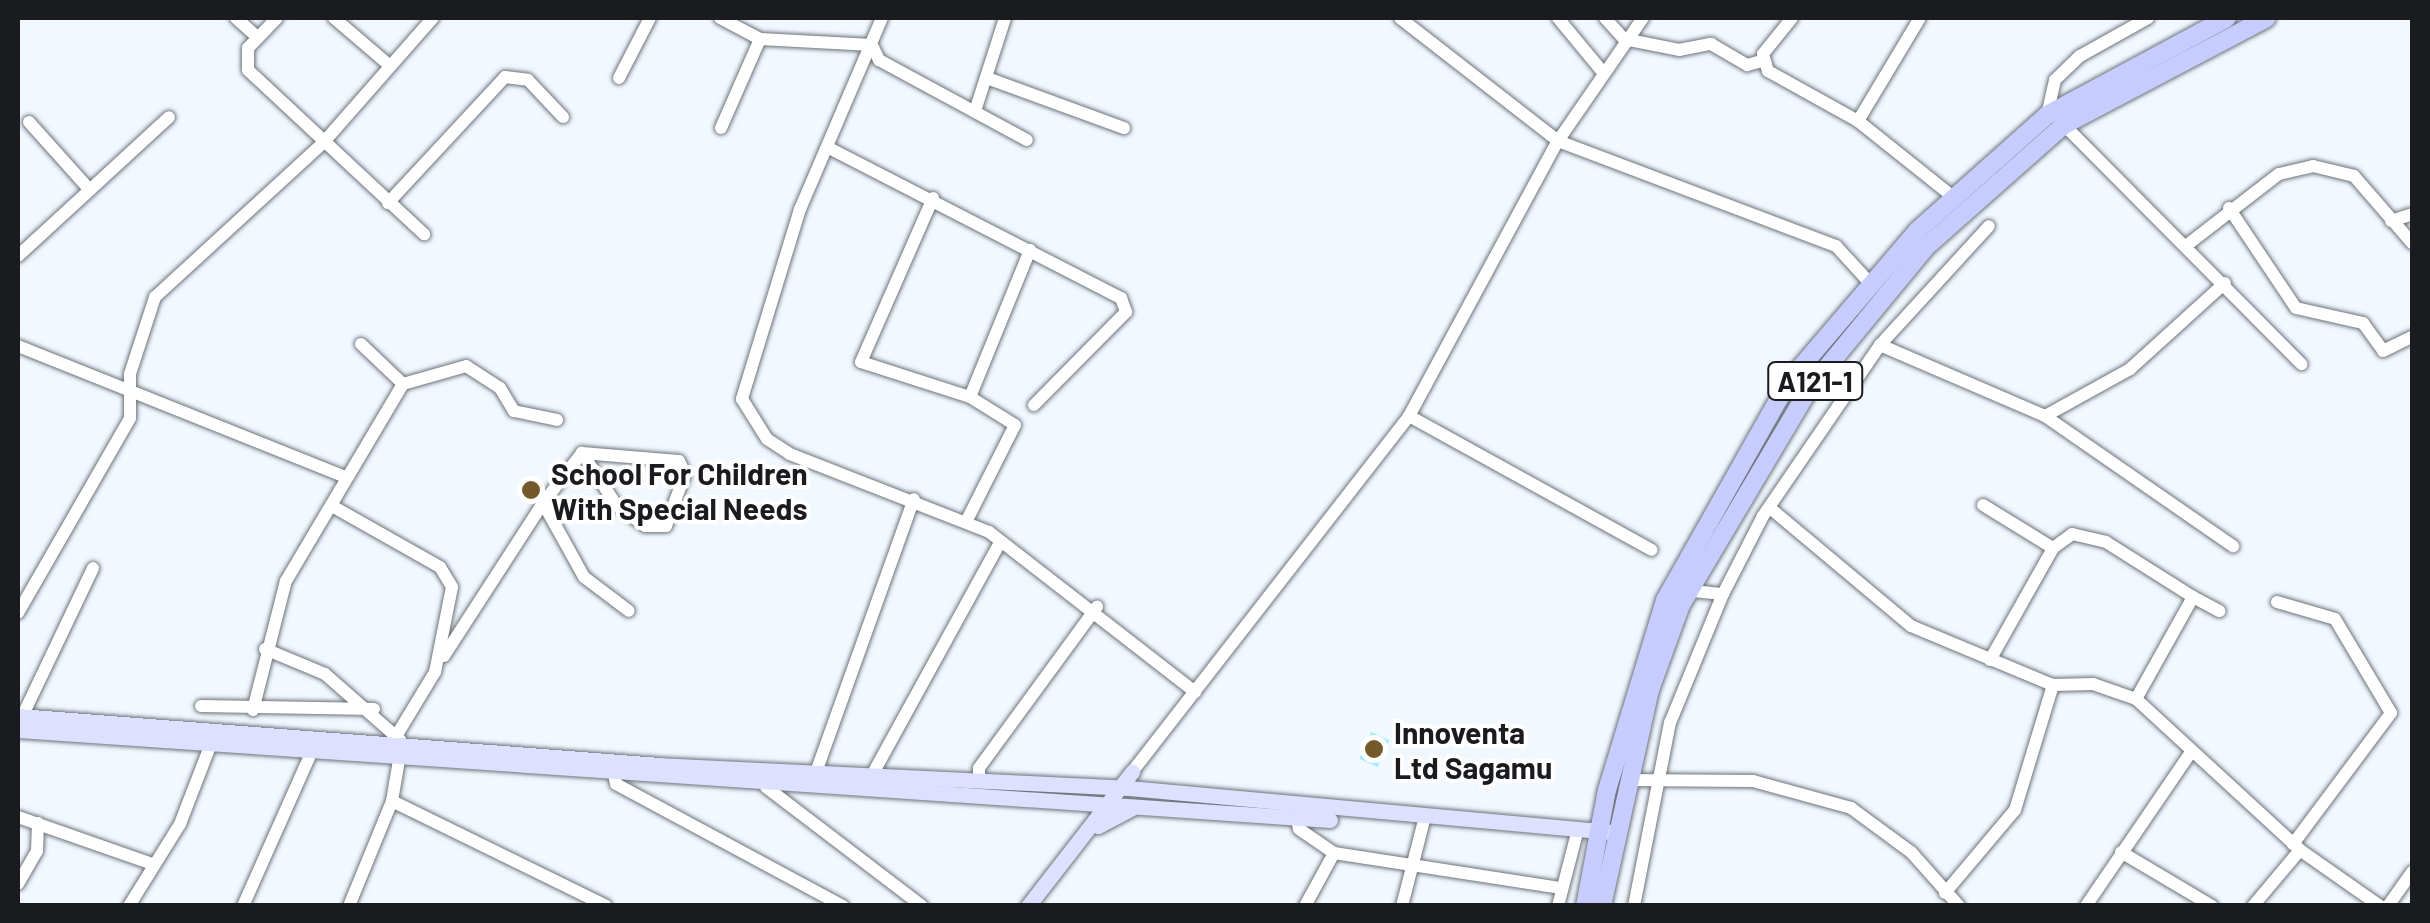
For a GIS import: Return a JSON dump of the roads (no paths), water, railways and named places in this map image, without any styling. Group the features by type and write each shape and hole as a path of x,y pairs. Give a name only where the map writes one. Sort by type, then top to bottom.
{"highway":[{"name":"A121-1","path":"1585,906 1634,687 1683,564 1749,440 1870,282 1952,196 2056,120 2227,18"},
{"name":"A121-1","path":"1602,906 1598,836 1627,780 1650,690 1693,591 1809,389 1926,246 2056,120 2260,21"}],"main road":[{"path":"19,721 400,743 815,775 1118,790 1598,836"},
{"path":"19,721 314,749 400,743 614,774 766,787 1068,801 1118,790"},
{"path":"1118,790 1138,806"},
{"path":"1028,906 1118,790"},
{"path":"1068,801 1092,826"},
{"path":"1092,826 1138,806 1598,836"}],"street":[{"path":"236,18 256,36"},
{"path":"277,18 256,36 248,70 424,234"},
{"path":"334,18 389,66"},
{"path":"18,613 130,418 130,390 155,297 323,143 433,18"},
{"path":"620,78 650,18"},
{"path":"720,18 760,40 872,45"},
{"path":"882,18 827,148 742,399 767,439 790,454 864,490 914,498 967,520 1001,541 1097,607 1195,692"},
{"path":"976,108 1005,18"},
{"path":"1400,18 1558,141 1836,246 1870,282"},
{"path":"1558,18 1601,70"},
{"path":"1605,18 1624,39 1679,50 1711,44 1746,65 1762,61 1792,18"},
{"path":"1118,790 1409,416 1558,141 1601,70 1643,18"},
{"path":"1858,121 1920,18"},
{"path":"2144,18 2080,56 2055,80 2056,120 2226,283 2301,364"},
{"path":"722,128 760,40"},
{"path":"872,45 879,60 976,108 1028,140"},
{"path":"1762,61 1858,121 1952,196"},
{"path":"388,203 505,77 528,80 562,117"},
{"path":"987,78 1124,128"},
{"path":"18,256 169,117"},
{"path":"29,122 88,188"},
{"path":"827,148 933,198 1121,298 1126,312 1034,405"},
{"path":"2187,245 2229,208 2279,174 2337,167 2412,243"},
{"path":"933,198 860,362 970,397 1014,425 967,520"},
{"path":"2229,208 2296,308 2363,323 2383,351 2412,337"},
{"path":"2390,220 2412,214"},
{"path":"1634,906 1670,723 1723,594 1770,508 1880,345 1989,226"},
{"path":"970,397 1030,250"},
{"path":"2045,416 2130,369 2226,283"},
{"path":"361,344 403,384"},
{"path":"1880,345 2045,416 2233,546"},
{"path":"18,346 345,477"},
{"path":"253,710 265,649 286,582 403,384 466,366 500,388 514,411 557,420"},
{"path":"1409,416 1652,550"},
{"path":"582,453 678,462 685,474 666,526 645,526 617,506 582,453"},
{"path":"349,906 392,801 400,743 435,672 543,503 582,453"},
{"path":"815,775 914,498"},
{"path":"543,503 584,577 629,611"},
{"path":"1983,505 2053,548"},
{"path":"332,506 449,578 435,672"},
{"path":"1770,508 1910,626 2053,685 2093,684 2136,700 2178,730 2191,752 2297,847 2380,906"},
{"path":"1990,660 2053,548 2072,534 2106,542 2220,611"},
{"path":"870,777 1001,541"},
{"path":"19,721 93,568"},
{"path":"1693,591 1723,594"},
{"path":"2136,700 2193,597"},
{"path":"2254,906 2392,714 2334,619 2277,602"},
{"path":"979,782 979,768 1097,607"},
{"path":"265,649 303,660 374,708 400,743"},
{"path":"1945,893 2015,810 2053,685"},
{"path":"201,706 253,710 374,708"},
{"path":"130,906 152,864 180,824 212,741"},
{"path":"244,906 314,749"},
{"path":"2086,906 2191,752"},
{"path":"614,774 616,784 844,906"},
{"path":"1627,780 1753,781 1851,808 1911,852 1958,906"},
{"path":"766,787 922,906"},
{"path":"392,801 606,906"},
{"path":"18,817 152,864"},
{"path":"1297,818 1298,829 1334,854 1562,888"},
{"path":"18,884 37,851 38,823"},
{"path":"1402,906 1424,824"},
{"path":"1558,906 1562,888 1598,836"},
{"path":"2121,852 2212,906"},
{"path":"1305,906 1334,854"},
{"path":"2388,906 2412,872"}],"place":[{"name":"School For Children With Special Needs","path":"531,490"},
{"name":"Innoventa Ltd Sagamu","path":"1374,749"}]}
